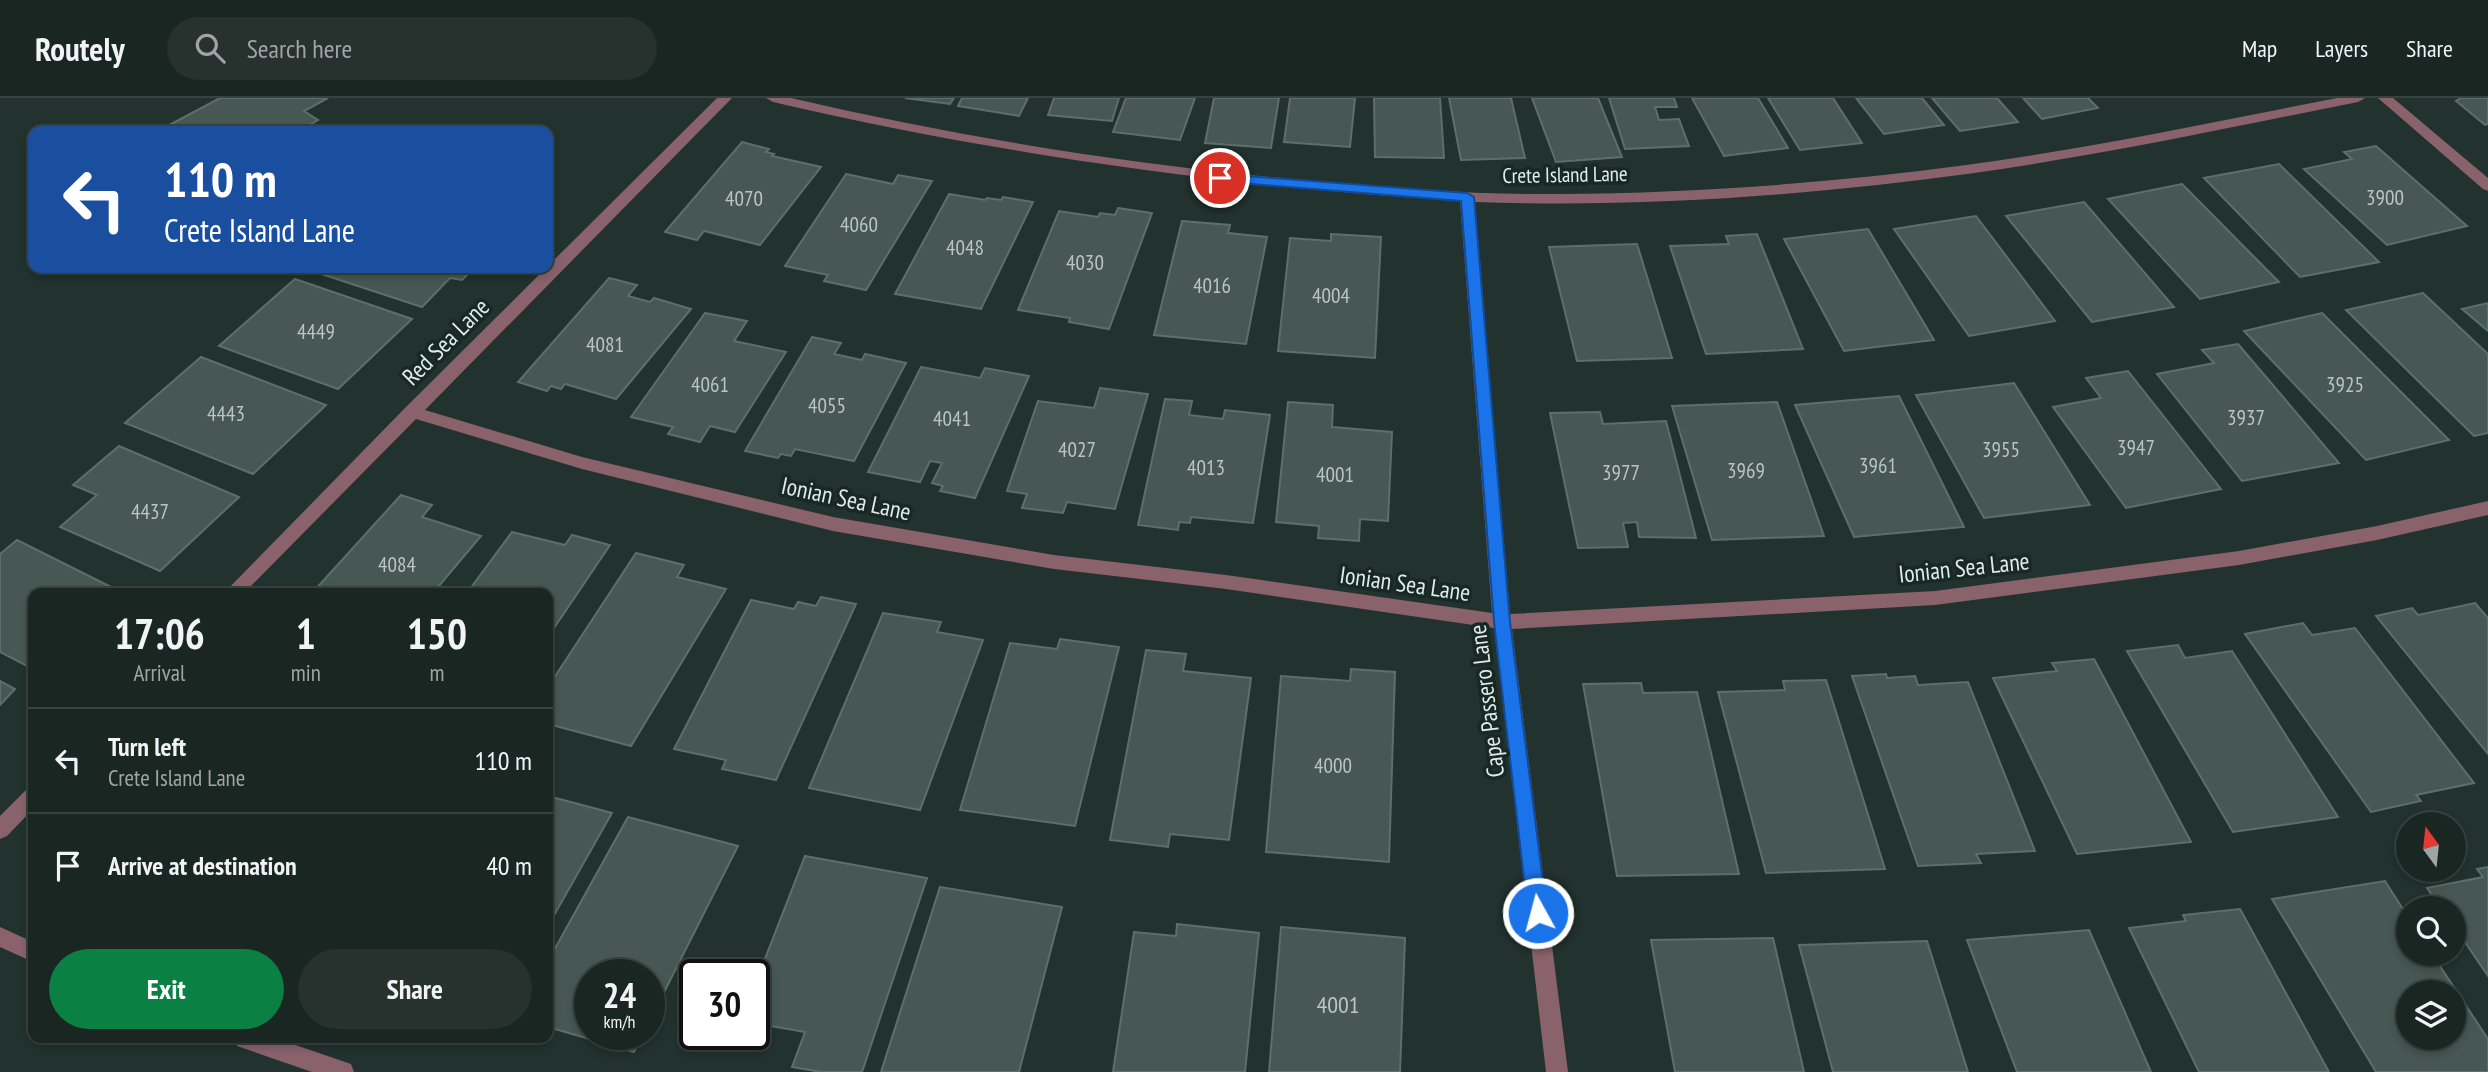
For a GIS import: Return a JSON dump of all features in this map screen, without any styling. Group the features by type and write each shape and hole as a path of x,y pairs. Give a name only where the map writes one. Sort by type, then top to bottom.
{"street":[{"name":"Red Sea Lane","path":"553,270 725,98"},
{"name":"Crete Island Lane","path":"773,98 871,122 1116,166 1246,181 1467,197 1609,197 1837,184 2024,160 2208,128 2358,98"},
{"path":"2385,98 2488,186"},
{"name":"Cape Passero Lane","path":"1467,197 1502,622 1557,1072"},
{"name":"Red Sea Lane","path":"238,588 550,273"},
{"name":"Ionian Sea Lane","path":"411,412 582,463 834,524 1054,562 1226,582 1502,622 1935,598 1987,592 2239,558 2377,534 2488,508"},
{"path":"0,830 28,801"},
{"path":"0,937 28,950"},
{"path":"260,1043 343,1072"}],"building":[{"path":"220,98 328,98 304,111 318,120 308,126 167,126"},
{"path":"905,98 954,98 950,104"},
{"path":"962,98 1028,98 1019,116 958,106"},
{"path":"1054,98 1119,98 1112,121 1048,115"},
{"path":"1126,98 1195,98 1180,140 1113,132"},
{"path":"1214,98 1279,98 1271,148 1205,143"},
{"path":"1290,98 1355,98 1350,147 1284,142"},
{"path":"1374,98 1440,98 1444,158 1375,157"},
{"path":"1449,98 1511,98 1525,158 1461,160"},
{"path":"1532,98 1598,98 1622,157 1556,162"},
{"path":"1609,98 1674,98 1677,107 1655,107 1659,120 1679,119 1689,146 1625,149"},
{"path":"1692,98 1758,98 1788,148 1724,156"},
{"path":"1768,98 1833,98 1862,143 1800,150"},
{"path":"1856,98 1922,98 1944,125 1884,134"},
{"path":"1932,98 1997,98 2018,122 1960,131"},
{"path":"2023,98 2088,98 2098,108 2042,119"},
{"path":"2461,98 2488,98 2488,124 2485,125 2456,101"},
{"path":"742,142 769,149 766,152 774,154 772,156 821,167 760,245 704,231 697,240 665,232"},
{"path":"2376,146 2467,226 2387,245 2304,169 2352,159 2344,152"},
{"path":"2279,164 2379,262 2300,277 2204,178"},
{"path":"846,174 893,184 898,175 932,181 866,290 824,281 828,275 785,266"},
{"path":"2182,184 2279,282 2200,299 2108,199"},
{"path":"949,194 985,200 1001,200 1003,197 1033,202 981,309 895,294"},
{"path":"2084,202 2174,307 2092,322 2006,216"},
{"path":"1118,208 1152,213 1109,329 1069,322 1070,318 1018,310 1059,211 1098,217 1100,213 1115,215"},
{"path":"1976,216 2055,321 1969,336 1894,229"},
{"path":"1182,221 1230,225 1228,233 1267,237 1246,344 1154,335"},
{"path":"1868,229 1934,340 1844,351 1784,239"},
{"path":"1331,234 1381,237 1375,358 1278,351 1290,238 1331,241"},
{"path":"1757,234 1803,349 1706,354 1670,246 1729,244 1726,236"},
{"path":"1637,244 1672,358 1577,361 1549,247"},
{"path":"318,273 469,273 462,280 450,278 422,307"},
{"path":"609,278 637,285 628,296 650,302 654,298 691,309 616,399 565,384 561,389 551,386 547,391 518,382"},
{"path":"295,279 412,319 338,389 219,346"},
{"path":"2423,293 2488,354 2488,433 2474,436 2346,310"},
{"path":"2488,303 2488,331 2462,309"},
{"path":"705,313 747,321 734,341 786,352 735,432 710,426 700,442 668,434 673,427 631,417"},
{"path":"2322,313 2449,440 2366,460 2244,331"},
{"path":"812,337 841,343 834,354 862,360 865,354 906,363 854,461 795,449 791,456 781,454 778,458 745,451"},
{"path":"2238,344 2339,463 2242,481 2157,374 2214,363 2202,350"},
{"path":"201,357 326,405 253,474 125,423"},
{"path":"921,367 980,378 985,368 1029,376 975,498 940,491 943,486 932,483 942,463 930,461 920,482 868,472"},
{"path":"2128,371 2221,489 2126,508 2053,407 2101,398 2086,378"},
{"path":"2014,383 2090,505 1984,518 1916,395"},
{"path":"1100,388 1148,394 1115,509 1067,502 1063,513 1022,508 1027,494 1007,491 1038,401 1094,408"},
{"path":"1899,396 1964,527 1854,537 1795,405"},
{"path":"1165,399 1192,401 1189,415 1223,419 1225,410 1270,415 1253,523 1191,517 1190,523 1179,522 1178,530 1138,525"},
{"path":"1288,402 1333,405 1332,427 1392,432 1388,521 1360,519 1359,541 1318,538 1319,526 1276,522"},
{"path":"1777,402 1824,536 1712,540 1672,406"},
{"path":"1600,412 1603,424 1666,421 1696,538 1639,537 1637,522 1623,523 1628,547 1578,548 1550,413"},
{"path":"119,446 239,497 160,571 60,527 97,495 73,485"},
{"path":"401,495 432,505 422,517 481,536 437,588 317,588"},
{"path":"512,532 565,545 572,535 610,545 553,630 553,588 471,588"},
{"path":"17,540 113,588 28,588 28,666 0,652 0,554"},
{"path":"636,553 684,565 677,577 726,589 631,746 553,725 553,679"},
{"path":"821,597 856,604 776,780 722,769 726,760 674,749 751,600 794,609 798,602 816,606"},
{"path":"2475,603 2488,618 2488,754 2376,616 2412,608 2418,615"},
{"path":"883,613 941,622 937,632 983,640 920,810 809,788"},
{"path":"2303,623 2312,635 2355,628 2474,783 2416,795 2421,801 2371,812 2245,634"},
{"path":"1060,639 1119,647 1075,826 960,810 1010,643 1057,649"},
{"path":"2178,645 2185,658 2232,651 2338,817 2233,832 2127,651"},
{"path":"1146,650 1186,654 1183,671 1251,678 1229,840 1170,834 1168,847 1110,840"},
{"path":"2094,659 2191,842 2077,854 1993,678 2057,671 2052,663"},
{"path":"1351,669 1395,672 1389,862 1266,852 1281,676 1350,681"},
{"path":"1886,674 1887,678 1915,676 1918,685 1968,682 2035,851 1976,854 1981,863 1918,866 1852,676"},
{"path":"1826,680 1885,869 1766,873 1718,692 1785,690 1783,681"},
{"path":"0,681 15,689 0,705"},
{"path":"1641,683 1643,693 1697,692 1739,874 1617,876 1583,684"},
{"path":"553,797 612,813 553,917"},
{"path":"628,817 738,846 665,990 665,959 574,959 574,1035 553,1028 553,952"},
{"path":"805,856 927,878 862,1072 821,1072 792,1067 805,1032 770,1026 770,959 765,959"},
{"path":"2488,867 2488,976 2466,944 2466,896 2433,896 2427,888 2483,877 2477,869"},
{"path":"2385,881 2396,898 2396,966 2440,966 2449,980 2396,980 2396,1050 2466,1050 2466,1006 2488,1039 2488,1072 2376,1072 2272,899"},
{"path":"940,887 1062,907 1019,1072 881,1072"},
{"path":"2240,909 2329,1072 2199,1072 2129,928 2186,921 2183,915"},
{"path":"1177,924 1259,933 1245,1072 1113,1072 1134,932 1176,936"},
{"path":"1281,927 1405,938 1400,1072 1269,1072"},
{"path":"2089,930 2151,1072 2017,1072 1967,940"},
{"path":"1773,938 1804,1072 1675,1072 1651,940"},
{"path":"1927,941 1968,1072 1833,1072 1799,945"}],"route":[{"path":"1220,178 1467,197 1502,622 1538,913"}]}
